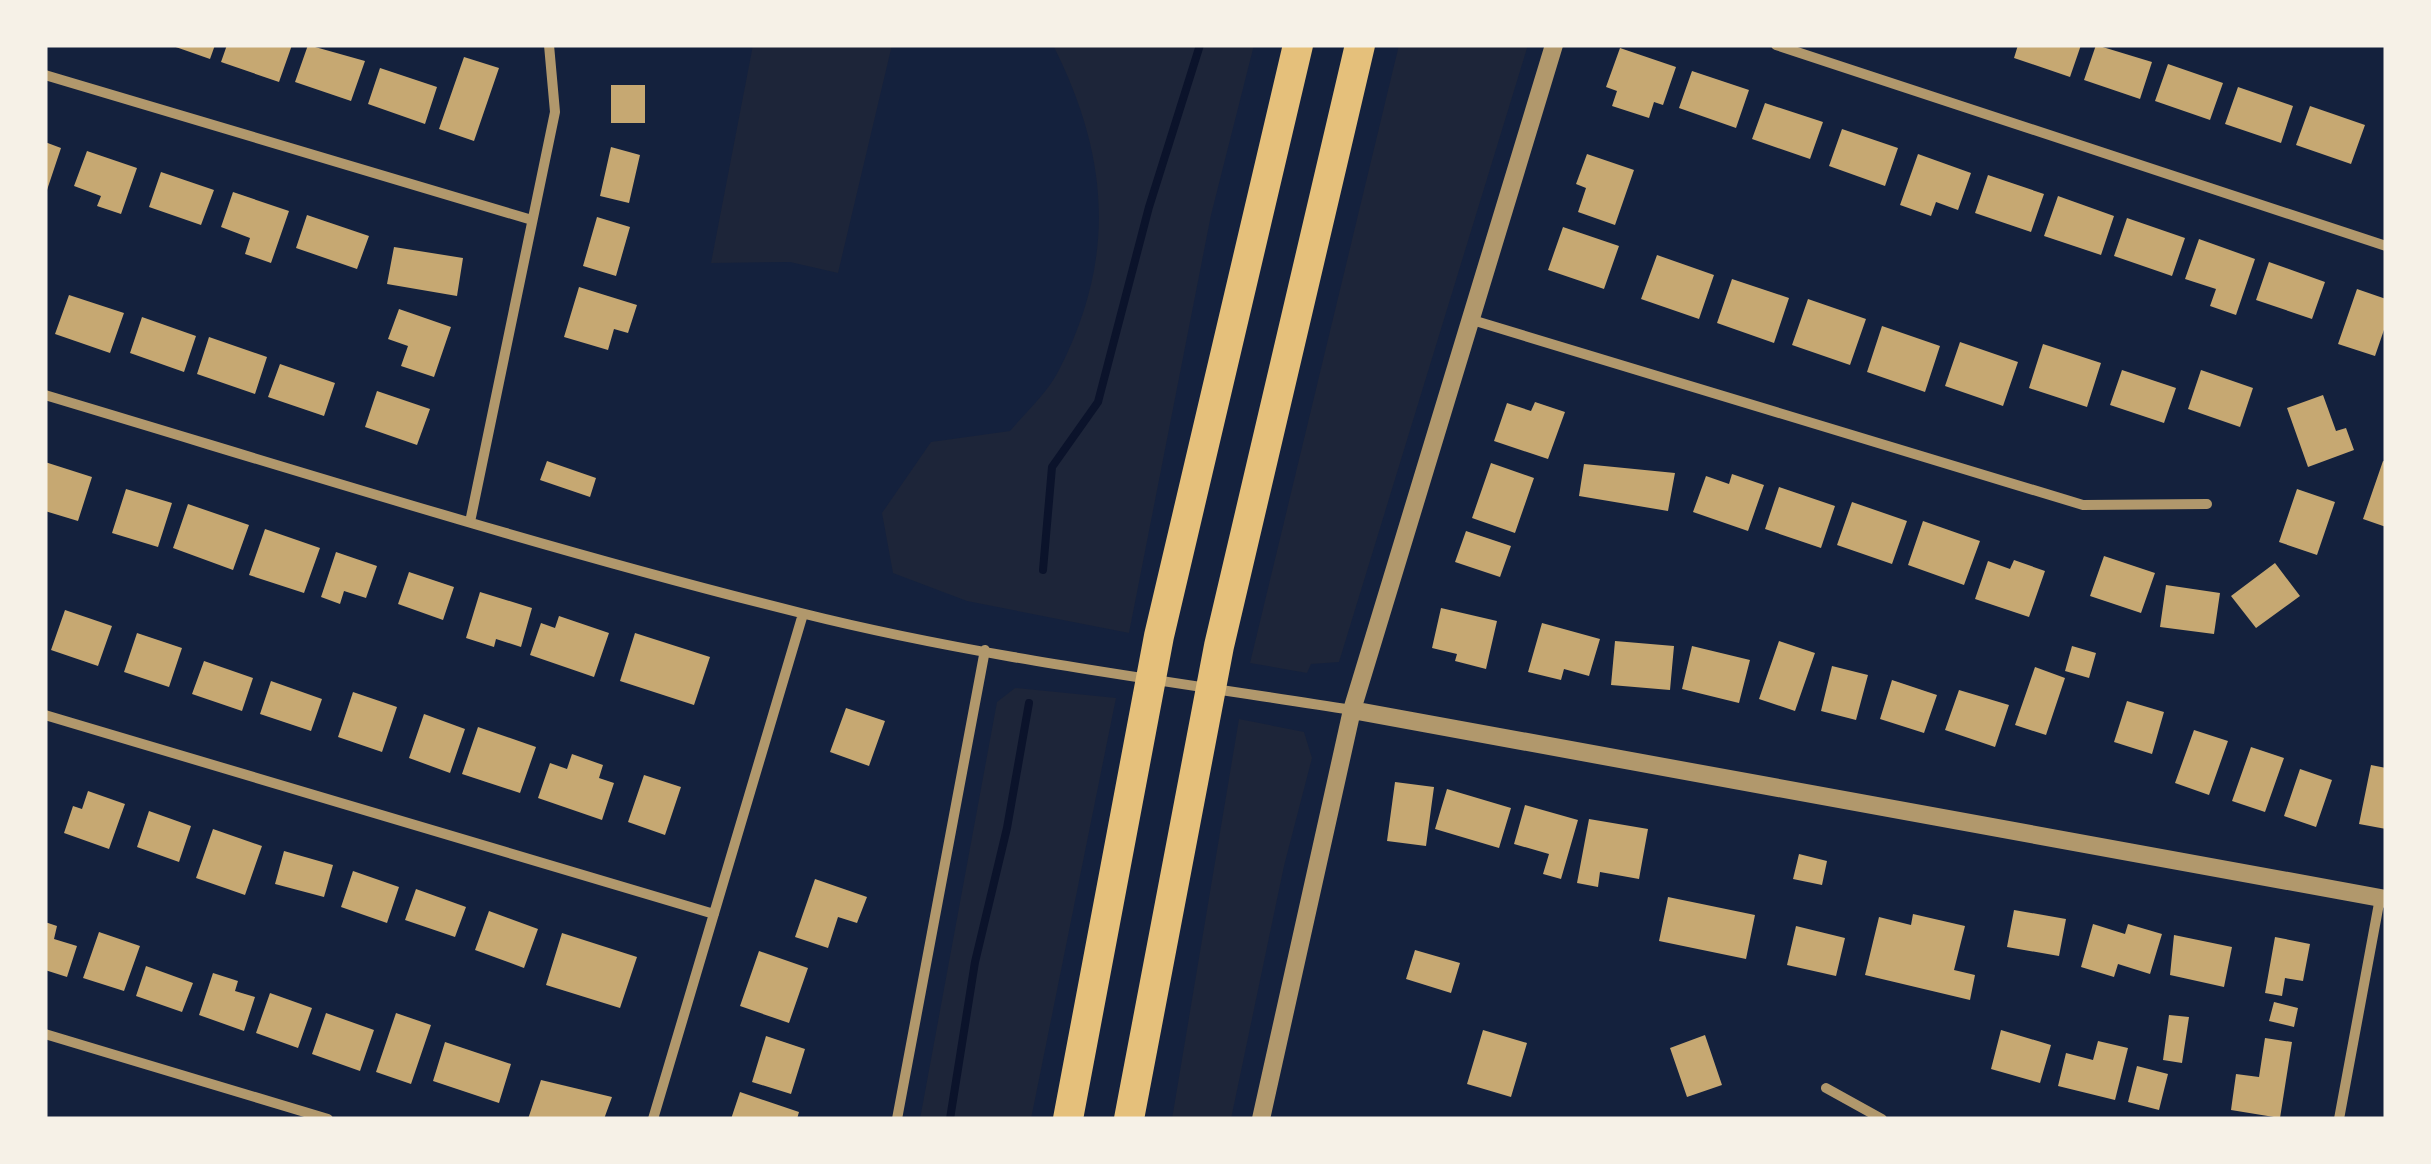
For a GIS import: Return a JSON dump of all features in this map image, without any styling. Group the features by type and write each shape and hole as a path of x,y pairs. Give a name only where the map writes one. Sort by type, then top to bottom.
{"highway":[{"path":"1068,1119 1145,691 1298,45"},
{"path":"1129,1119 1204,714 1360,45"}],"street":[{"path":"470,522 555,112 549,45"},
{"path":"1261,1119 1352,710 1554,45"},
{"path":"1776,45 2386,246"},
{"path":"45,75 532,220"},
{"path":"1468,319 2083,505 2208,504"},
{"path":"45,395 470,522 803,614 984,650 1145,691 1352,710 2383,899 2339,1119"},
{"path":"653,1119 803,614"},
{"path":"897,1119 984,650"},
{"path":"45,715 714,914"},
{"path":"45,1034 328,1119"},
{"path":"1826,1088 1882,1119"}],"shaded area":[{"path":"753,45 892,45 838,273 790,262 711,263"},
{"path":"1053,45 1254,45 1211,215 1129,633 967,601 893,573 882,513 931,442 1010,431 1054,378 1078,328 1097,247 1099,207 1086,127"},
{"path":"1399,45 1528,45 1339,662 1311,664 1307,673 1250,663"},
{"path":"1015,688 1116,698 1031,1119 920,1119 997,702"},
{"path":"1239,719 1304,732 1312,758 1284,866 1231,1119 1172,1119"}],"building":[{"path":"170,45 215,45 210,59"},
{"path":"227,45 292,45 279,82 221,62"},
{"path":"308,45 365,61 351,101 295,82"},
{"path":"2018,45 2081,45 2070,77 2014,58"},
{"path":"2096,45 2152,62 2140,99 2084,80"},
{"path":"1620,48 1676,67 1663,105 1654,102 1649,118 1612,106 1617,91 1606,87"},
{"path":"464,57 499,68 474,141 439,129"},
{"path":"2168,64 2223,83 2210,120 2155,101"},
{"path":"380,68 437,87 425,124 368,104"},
{"path":"1692,71 1749,90 1736,128 1679,108"},
{"path":"611,85 645,85 645,123 611,123"},
{"path":"2238,87 2293,106 2281,143 2225,124"},
{"path":"1765,103 1823,122 1810,159 1752,139"},
{"path":"2310,106 2365,125 2351,164 2296,145"},
{"path":"1842,129 1898,148 1885,186 1829,166"},
{"path":"45,142 61,148 46,193 45,193"},
{"path":"611,147 640,155 629,203 600,196"},
{"path":"87,151 137,168 121,214 97,206 101,196 74,186"},
{"path":"1587,154 1634,170 1615,225 1578,212 1586,188 1576,184"},
{"path":"1918,154 1971,173 1958,210 1936,202 1931,216 1900,205"},
{"path":"161,172 214,190 201,225 149,207"},
{"path":"1988,175 2044,194 2031,232 1975,213"},
{"path":"233,192 289,211 271,263 245,254 250,238 221,227"},
{"path":"2058,196 2114,216 2101,255 2044,236"},
{"path":"307,215 369,236 357,269 296,248"},
{"path":"597,217 630,227 616,276 583,266"},
{"path":"2127,218 2185,238 2172,276 2114,256"},
{"path":"1563,227 1619,246 1604,289 1548,270"},
{"path":"2199,239 2255,259 2236,315 2210,306 2216,289 2185,279"},
{"path":"394,247 463,258 457,296 387,284"},
{"path":"1657,255 1714,275 1699,319 1641,299"},
{"path":"2269,262 2325,282 2312,319 2256,300"},
{"path":"1732,279 1789,298 1774,343 1717,323"},
{"path":"579,287 637,305 628,333 614,329 608,350 564,337"},
{"path":"2357,289 2386,299 2386,324 2375,356 2338,344"},
{"path":"69,295 124,313 110,353 55,334"},
{"path":"1808,299 1866,319 1850,365 1792,345"},
{"path":"399,309 451,327 434,377 401,366 408,346 388,339"},
{"path":"142,317 196,336 184,372 130,353"},
{"path":"1882,326 1940,346 1925,392 1867,372"},
{"path":"209,337 267,357 255,394 197,374"},
{"path":"1960,342 2018,362 2003,406 1945,386"},
{"path":"2043,344 2101,363 2087,407 2029,388"},
{"path":"280,364 335,383 324,416 268,397"},
{"path":"2122,370 2176,388 2164,423 2110,405"},
{"path":"2201,370 2253,388 2240,427 2188,409"},
{"path":"377,391 430,409 417,445 365,427"},
{"path":"2323,395 2336,431 2346,428 2354,450 2308,467 2287,408"},
{"path":"1535,402 1565,412 1548,459 1494,441 1507,403 1531,411"},
{"path":"547,461 596,478 590,497 540,480"},
{"path":"2383,461 2386,462 2386,527 2363,519"},
{"path":"45,462 92,477 78,521 45,511"},
{"path":"1491,463 1534,478 1515,533 1472,518"},
{"path":"1584,464 1675,473 1668,511 1579,496"},
{"path":"1732,474 1764,485 1748,531 1693,512 1706,476 1729,484"},
{"path":"1779,487 1835,506 1821,548 1765,529"},
{"path":"126,489 172,503 158,547 112,533"},
{"path":"2297,489 2335,502 2317,555 2279,542"},
{"path":"1852,502 1907,521 1892,564 1837,545"},
{"path":"188,504 249,525 233,570 173,548"},
{"path":"1923,521 1980,541 1964,585 1908,565"},
{"path":"265,529 320,548 304,593 249,575"},
{"path":"1466,531 1511,546 1500,577 1455,562"},
{"path":"336,552 377,566 366,598 344,591 340,604 321,597"},
{"path":"2104,556 2155,573 2141,613 2090,596"},
{"path":"2014,560 2045,571 2029,617 1975,599 1988,561 2010,569"},
{"path":"2275,563 2300,596 2256,628 2231,596"},
{"path":"409,572 454,587 443,620 398,604"},
{"path":"2166,585 2220,593 2214,634 2160,627"},
{"path":"480,592 532,608 521,647 496,639 494,647 466,638"},
{"path":"1441,608 1497,621 1486,669 1455,661 1457,654 1432,648"},
{"path":"65,610 112,626 98,666 51,650"},
{"path":"559,616 609,633 594,677 530,655 541,623 555,628"},
{"path":"1542,623 1600,639 1589,676 1564,669 1561,680 1528,672"},
{"path":"137,633 182,648 169,687 124,672"},
{"path":"635,633 710,657 694,705 620,681"},
{"path":"1615,641 1674,646 1670,690 1611,685"},
{"path":"1779,641 1815,653 1795,711 1759,699"},
{"path":"1692,646 1750,660 1739,703 1682,689"},
{"path":"2072,646 2096,653 2089,678 2065,671"},
{"path":"204,661 253,678 242,711 192,694"},
{"path":"1832,666 1868,675 1856,720 1821,711"},
{"path":"2035,667 2065,678 2046,735 2015,725"},
{"path":"1892,680 1937,695 1924,733 1880,719"},
{"path":"271,681 322,699 311,731 260,714"},
{"path":"1959,690 2009,705 1995,747 1945,730"},
{"path":"353,692 397,707 382,752 338,737"},
{"path":"2127,701 2164,712 2152,754 2114,742"},
{"path":"846,708 885,721 869,766 830,752"},
{"path":"424,714 465,729 450,773 409,758"},
{"path":"478,727 536,747 520,793 462,774"},
{"path":"2194,730 2228,741 2209,795 2175,783"},
{"path":"2251,747 2284,758 2265,812 2232,801"},
{"path":"572,754 603,765 599,778 614,783 602,820 538,798 550,763 567,769"},
{"path":"2371,765 2386,768 2386,829 2359,824"},
{"path":"2300,769 2332,780 2316,827 2284,816"},
{"path":"644,775 681,787 665,835 628,822"},
{"path":"1395,782 1434,787 1426,846 1387,841"},
{"path":"1447,789 1511,808 1499,848 1435,829"},
{"path":"88,791 125,804 109,849 64,833 73,806 82,809"},
{"path":"1525,805 1578,820 1561,879 1543,874 1549,854 1514,844"},
{"path":"149,811 191,826 179,862 137,847"},
{"path":"1589,819 1648,829 1639,879 1600,872 1598,887 1577,883"},
{"path":"213,829 262,846 245,895 196,878"},
{"path":"284,851 333,865 324,897 275,884"},
{"path":"1799,854 1827,861 1822,885 1793,879"},
{"path":"353,871 399,887 387,923 341,907"},
{"path":"815,879 867,897 857,923 838,917 828,948 795,937"},
{"path":"416,889 466,907 455,937 405,920"},
{"path":"1668,897 1755,915 1746,959 1659,941"},
{"path":"2014,910 2066,919 2059,956 2007,947"},
{"path":"489,911 538,929 524,968 475,950"},
{"path":"1913,914 1965,926 1954,970 1975,975 1970,1000 1865,975 1879,917 1911,925"},
{"path":"45,922 57,926 54,939 77,946 67,977 45,970"},
{"path":"2093,924 2125,934 2128,924 2162,934 2150,974 2118,964 2114,977 2081,967"},
{"path":"1796,926 1845,938 1836,976 1787,965"},
{"path":"99,932 140,946 124,991 83,978"},
{"path":"562,933 637,957 620,1008 546,985"},
{"path":"2174,935 2232,947 2224,987 2170,975"},
{"path":"2275,937 2310,944 2303,981 2285,978 2282,996 2265,993"},
{"path":"1415,950 1460,963 1451,993 1406,979"},
{"path":"759,951 808,968 789,1023 740,1006"},
{"path":"146,966 193,983 182,1012 136,996"},
{"path":"213,973 238,981 235,991 255,997 244,1031 199,1015"},
{"path":"270,993 312,1008 298,1048 256,1033"},
{"path":"2274,1002 2298,1008 2294,1027 2269,1021"},
{"path":"326,1013 374,1030 360,1071 312,1054"},
{"path":"396,1013 431,1025 411,1084 376,1072"},
{"path":"2169,1015 2189,1017 2182,1063 2163,1060"},
{"path":"1483,1030 1527,1043 1511,1097 1467,1084"},
{"path":"2001,1030 2051,1045 2040,1083 1991,1069"},
{"path":"1705,1035 1722,1085 1687,1097 1670,1048"},
{"path":"766,1036 805,1049 791,1094 752,1082"},
{"path":"2265,1038 2292,1042 2280,1118 2231,1110 2236,1074 2259,1077"},
{"path":"2098,1041 2128,1048 2115,1100 2058,1086 2066,1053 2093,1060"},
{"path":"445,1042 511,1064 499,1103 433,1081"},
{"path":"2137,1066 2168,1074 2159,1110 2128,1102"},
{"path":"541,1080 612,1097 604,1119 528,1119"},
{"path":"740,1092 799,1112 797,1119 731,1119"}],"waterway":[{"path":"1043,570 1052,467 1098,402 1149,207 1200,45"},
{"path":"950,1119 975,962 1007,828 1029,703"}]}
